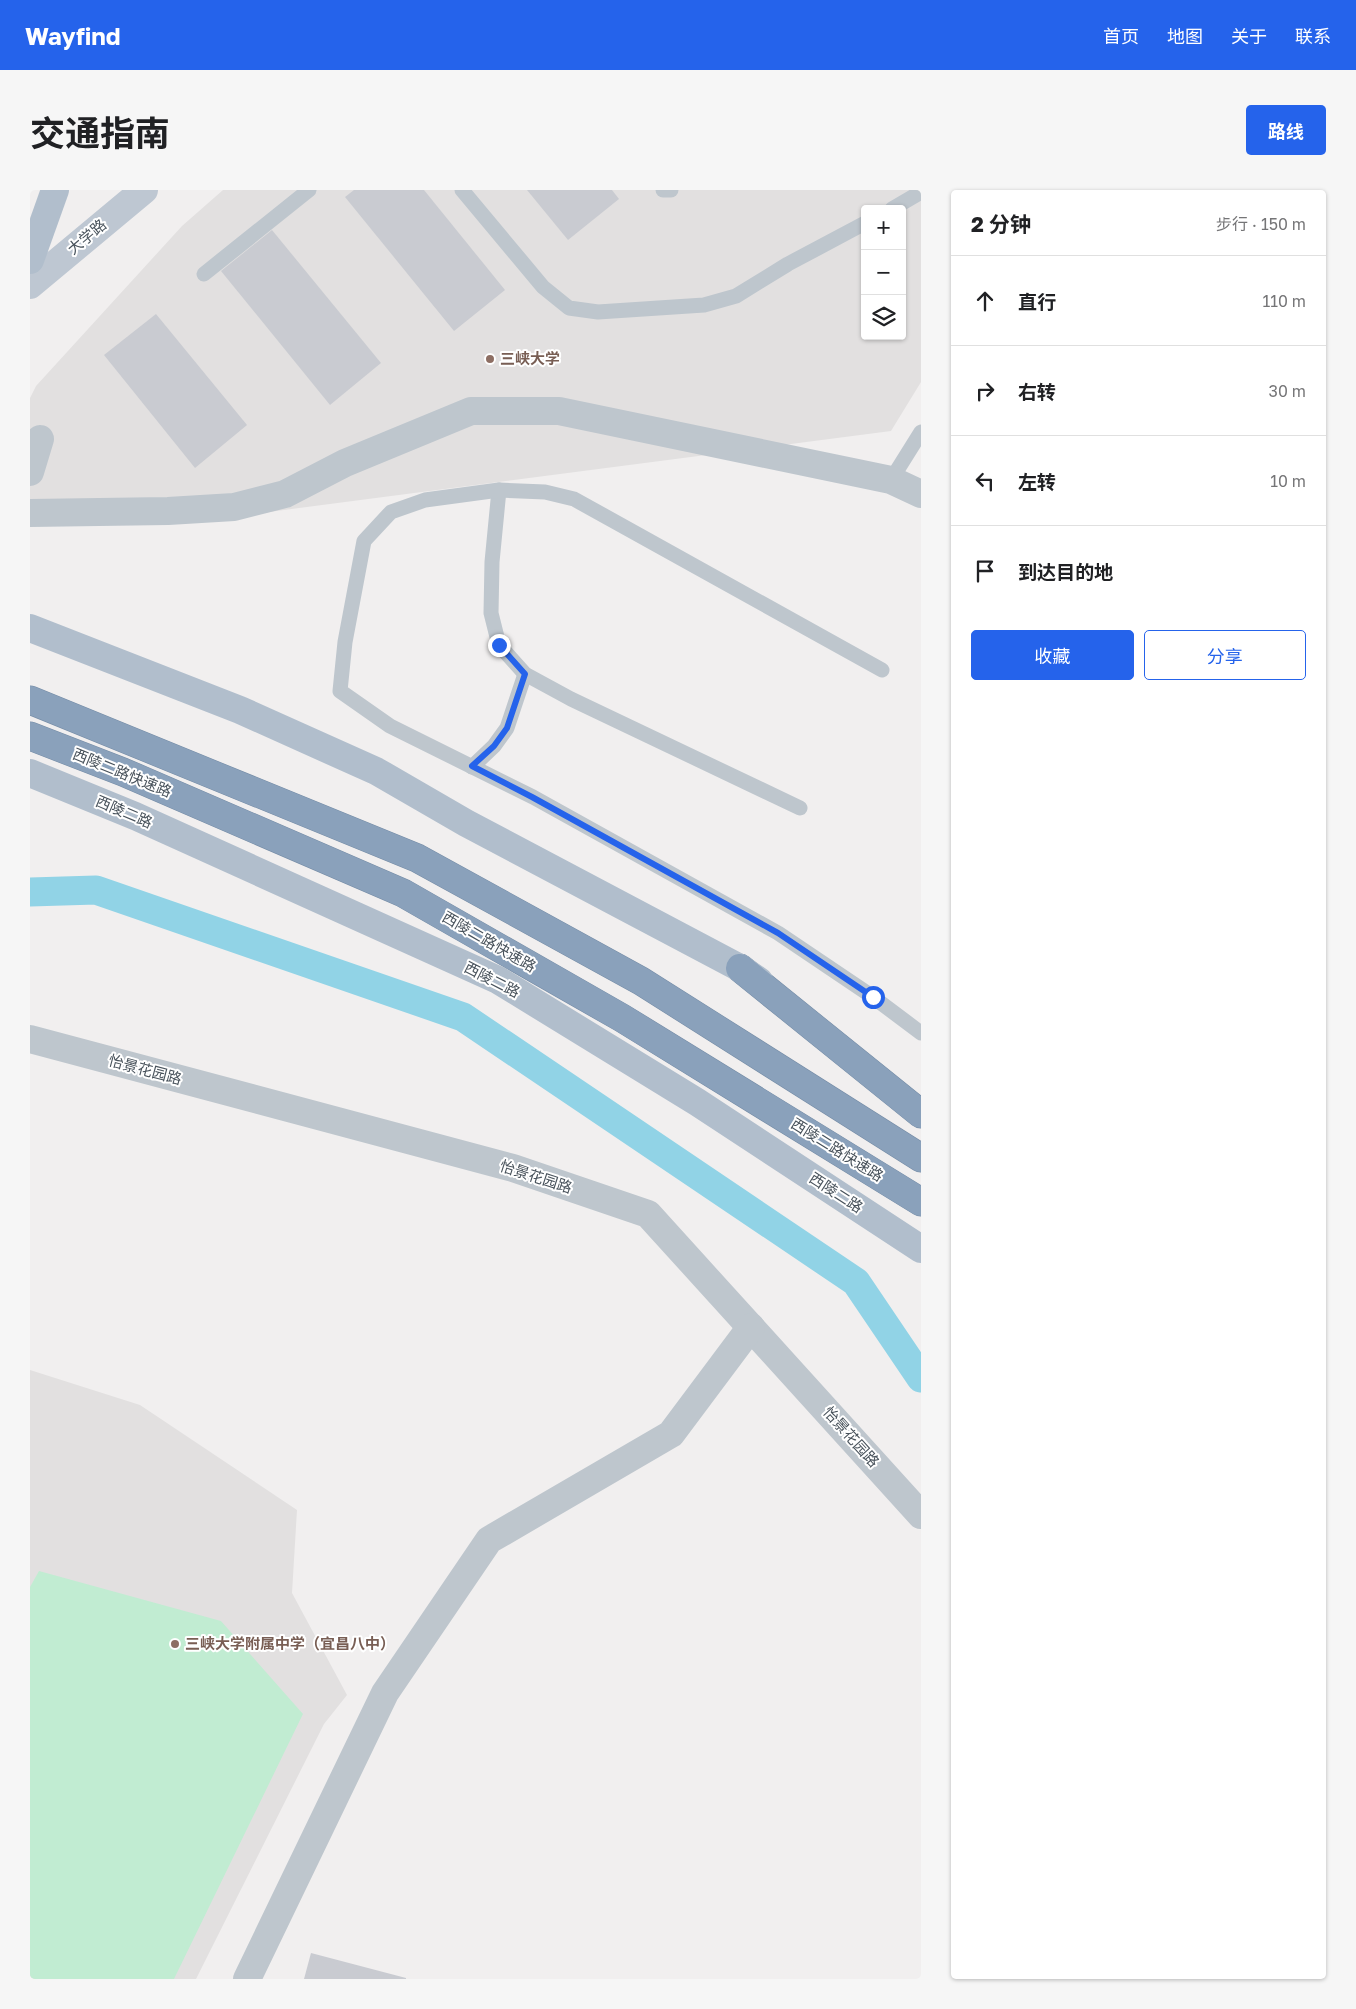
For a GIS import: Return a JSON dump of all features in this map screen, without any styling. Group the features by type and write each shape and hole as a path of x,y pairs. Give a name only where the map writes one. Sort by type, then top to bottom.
{"highway":[{"path":"30,700 417,858 641,981 921,1158"},
{"name":"西陵二路快速路","path":"30,736 123,772 403,893 622,1018 921,1202"},
{"path":"740,968 921,1114"}],"main road":[{"path":"30,260 55,190"},
{"name":"大学路","path":"30,285 144,190"},
{"path":"30,628 240,710 376,771 466,823 740,968 921,1097"},
{"name":"西陵二路","path":"30,773 135,816 498,980 697,1102 921,1249"}],"street":[{"path":"30,513 168,511 234,507 285,494 345,463 471,411 559,411 891,480 921,494"},
{"path":"30,472 40,439"},
{"name":"怡景花园路","path":"30,1039 513,1168 648,1214 921,1515"},
{"path":"247,1979 385,1693 488,1540 671,1434 751,1327"}],"lane":[{"path":"204,274 309,190"},
{"path":"462,190 543,287 569,308 598,312 704,305 736,296 788,264 861,225"},
{"path":"663,190 672,190"},
{"path":"899,205 921,192"},
{"path":"891,480 921,432"},
{"path":"499,490 492,562 492,613 499,645 525,674 571,699 800,808"},
{"path":"882,670 574,499 545,492 499,490 425,500 391,512 364,541 345,642 340,691 390,726 532,797 778,933 873,997 921,1034"},
{"path":"472,766 494,746 507,728 525,674"}],"shaded area":[{"name":"三峡大学","path":"223,190 921,190 921,382 891,431 207,520 30,524 30,398 36,386 182,226"},
{"name":"三峡大学附属中学（宜昌八中）","path":"30,1370 140,1405 297,1510 292,1593 347,1695 324,1724 196,1979 30,1979"}],"green space":[{"path":"39,1571 221,1621 303,1714 174,1979 30,1979 30,1587"}],"building":[{"path":"354,190 424,190 505,290 454,331 345,197"},
{"path":"527,190 612,190 619,199 568,240"},
{"path":"272,230 381,363 330,405 221,271"},
{"path":"156,314 247,425 195,468 104,355"},
{"path":"311,1953 406,1978 406,1979 304,1979"}],"waterway":[{"path":"30,892 96,890 463,1017 856,1282 921,1378"}],"place":[{"name":"三峡大学","path":"490,359"},
{"name":"三峡大学附属中学（宜昌八中）","path":"175,1644"}],"route":[{"path":"499,645 525,674 507,728 494,746 472,766 532,797 778,933 873,997"}]}
